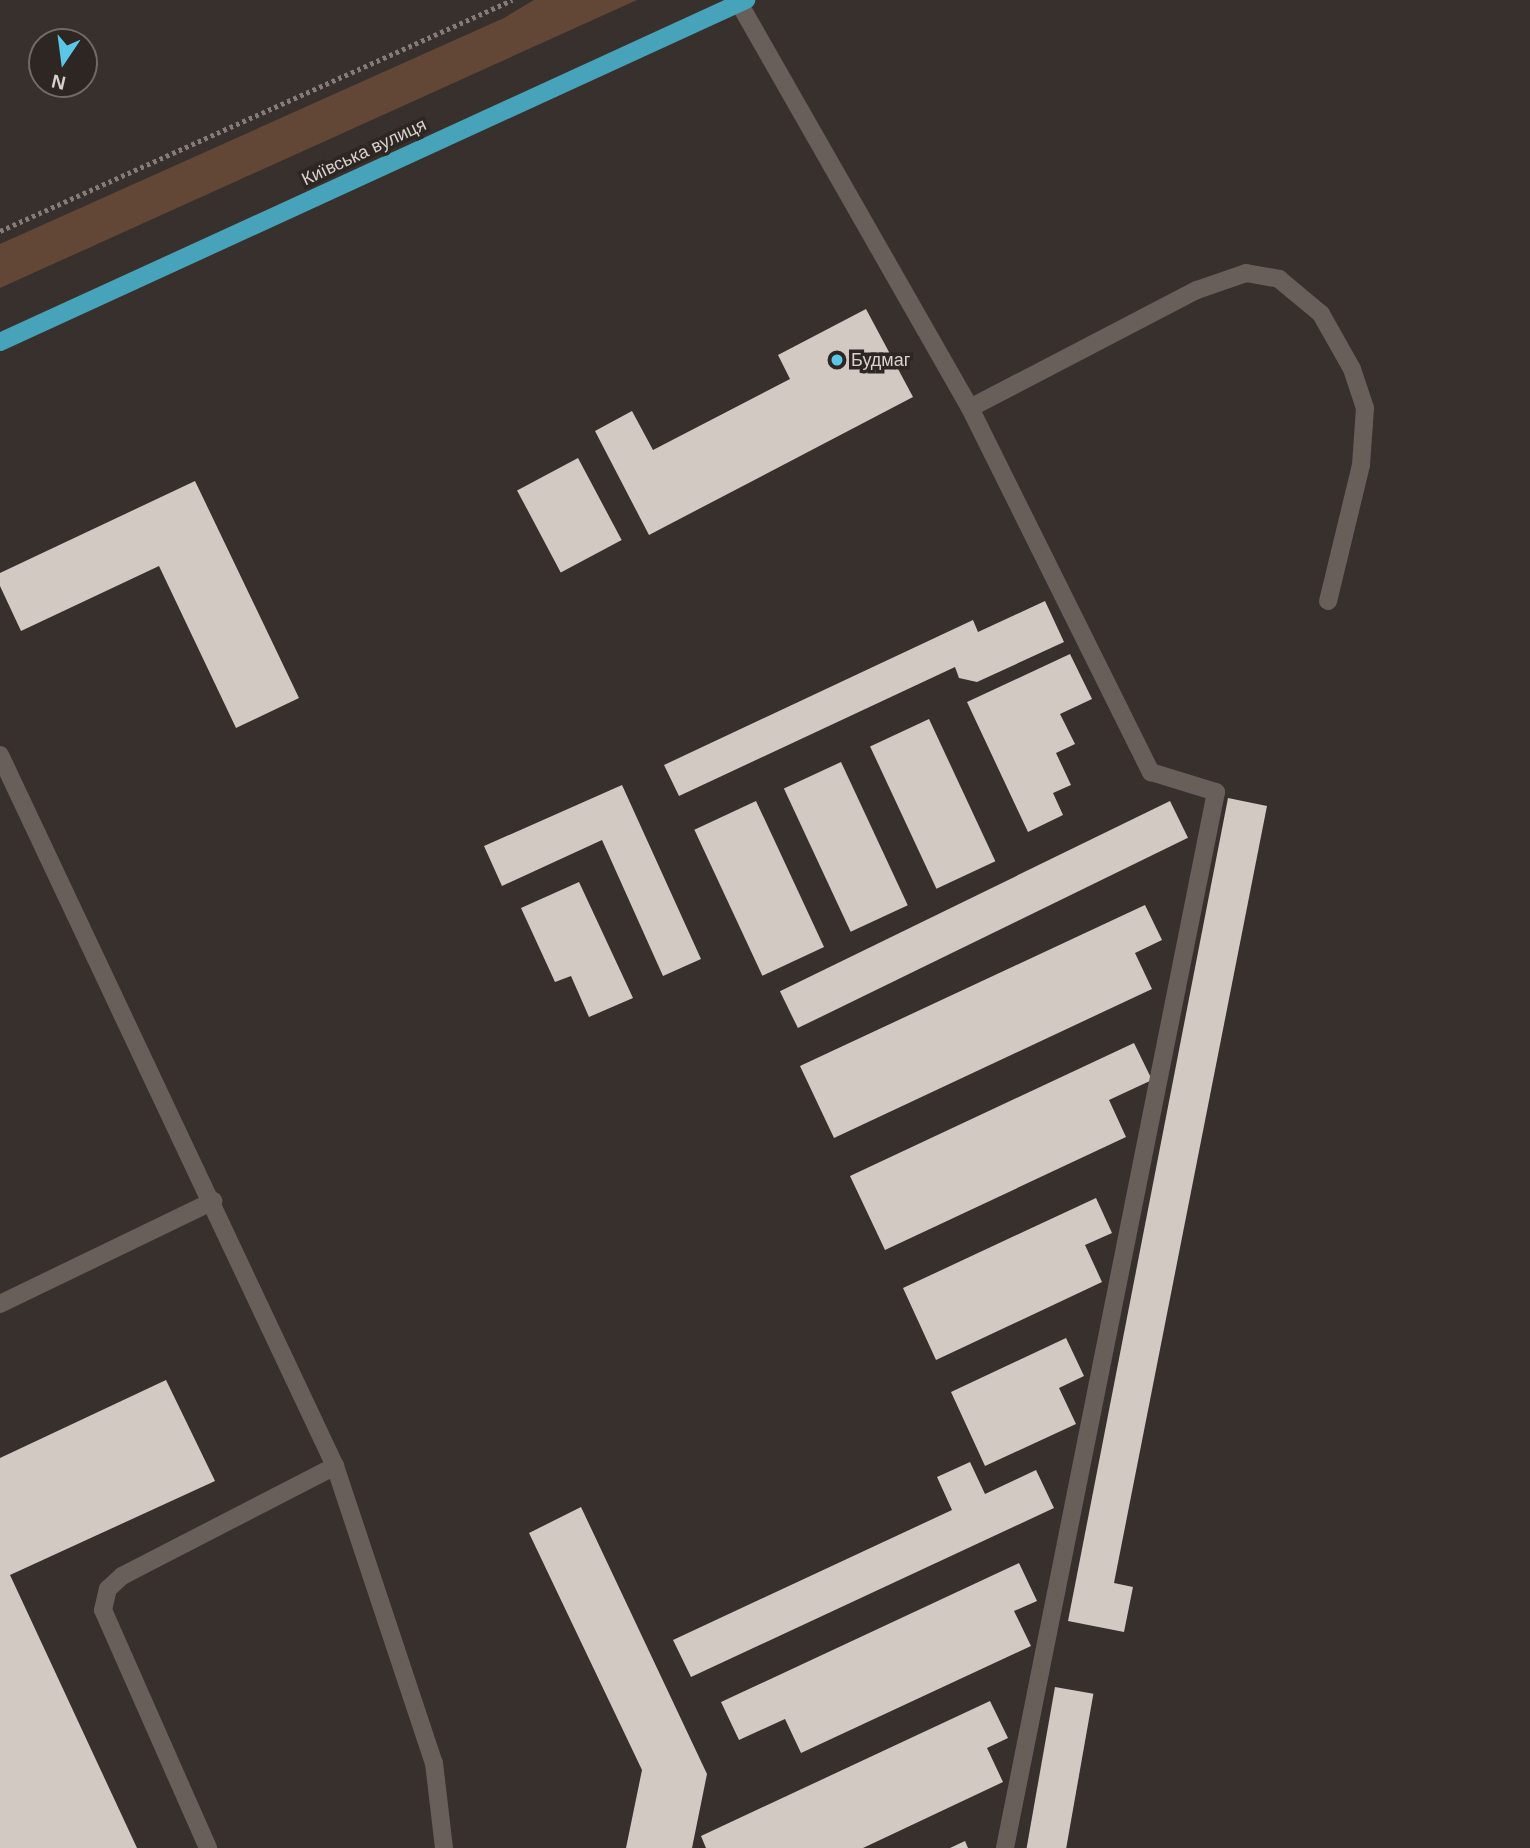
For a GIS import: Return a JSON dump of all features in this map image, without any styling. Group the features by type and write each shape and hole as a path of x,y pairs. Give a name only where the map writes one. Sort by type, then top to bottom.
{"main road":[{"name":"Київська вулиця","path":"0,342 743,2"}],"lane":[{"path":"743,2 970,408 1151,772 1216,792 1005,1848"},
{"path":"970,408 1197,290 1246,273 1279,279 1321,314 1352,369 1365,408 1362,465 1328,601"},
{"path":"0,755 213,1200 335,1466 434,1763 444,1848"},
{"path":"0,1304 213,1200"},
{"path":"208,1848 103,1610 108,1589 122,1576 335,1466"}],"path":[{"path":"0,231 512,0"}],"shaded area":[{"path":"534,0 637,0 0,288 0,244 504,18"}],"building":[{"path":"866,309 913,397 649,535 595,431 632,411 653,450 790,379 778,355"},
{"path":"578,458 622,540 561,573 517,490"},
{"path":"195,481 299,698 236,728 159,566 21,631 0,586 0,573"},
{"path":"1045,601 1064,642 977,682 959,678 955,667 679,796 664,765 973,620 978,632"},
{"path":"1070,654 1092,699 1060,714 1075,744 1056,753 1071,785 1053,793 1063,815 1028,832 967,702"},
{"path":"929,719 995,861 936,889 870,746"},
{"path":"841,762 908,905 851,932 784,789"},
{"path":"622,785 701,959 663,976 602,840 502,886 484,846"},
{"path":"1228,798 1267,806 1114,1583 1133,1587 1124,1632 1068,1621"},
{"path":"756,801 824,947 762,976 694,830"},
{"path":"1170,801 1188,838 798,1028 780,991"},
{"path":"579,882 633,998 589,1017 571,976 555,982 521,908"},
{"path":"1145,905 1162,940 1135,953 1152,989 834,1138 800,1066"},
{"path":"1134,1043 1152,1080 1109,1100 1126,1137 885,1250 850,1176"},
{"path":"1096,1198 1112,1233 1085,1245 1102,1282 936,1360 903,1288"},
{"path":"1066,1338 1084,1376 1059,1388 1076,1424 985,1466 951,1392"},
{"path":"166,1380 215,1481 10,1575 137,1848 0,1848 0,1458"},
{"path":"970,1462 985,1494 1036,1470 1054,1508 691,1677 673,1640 952,1510 937,1477"},
{"path":"581,1507 707,1774 692,1848 626,1848 642,1770 529,1533"},
{"path":"1019,1563 1037,1601 1014,1611 1031,1646 801,1753 785,1719 739,1740 721,1702"},
{"path":"1055,1687 1093,1694 1066,1848 1027,1848"},
{"path":"990,1701 1008,1738 987,1748 1003,1782 863,1848 706,1848 701,1836"},
{"path":"965,1841 968,1848 950,1848"}],"place":[{"name":"Будмаг","path":"837,360"}]}
